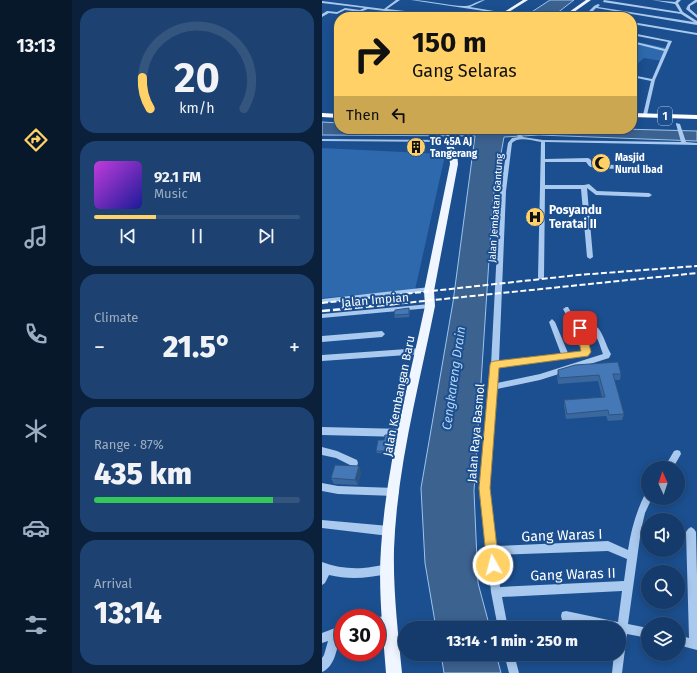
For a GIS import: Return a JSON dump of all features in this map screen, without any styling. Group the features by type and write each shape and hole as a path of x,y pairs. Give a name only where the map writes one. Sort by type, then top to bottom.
{"highway":[{"path":"322,108 334,108"},
{"name":"1","path":"637,115 697,117"},
{"path":"322,116 334,116"},
{"name":"1","path":"637,123 678,126 697,124"}],"main road":[{"path":"506,12 526,0"},
{"path":"573,12 589,0"},
{"path":"448,140 449,134"},
{"name":"Jalan Kembangan Baru","path":"394,673 389,620 389,531 410,394 430,306 430,289 454,164 453,153 448,140"}],"street":[{"path":"385,9 398,0"},
{"path":"413,0 498,12"},
{"path":"468,7 483,0"},
{"path":"590,12 605,0 682,13 697,24"},
{"path":"654,0 692,3"},
{"path":"697,0 692,3 688,9 689,12 697,17"},
{"path":"678,1 682,13"},
{"path":"322,2 408,12"},
{"path":"340,12 345,9 360,11 368,7"},
{"path":"595,7 625,12"},
{"path":"322,17 328,12 334,13"},
{"path":"637,14 697,24"},
{"path":"322,17 334,17"},
{"path":"637,24 697,34"},
{"path":"637,35 670,40 653,80 645,115"},
{"path":"637,43 666,50"},
{"path":"637,77 653,80"},
{"path":"678,126 684,142"},
{"name":"Jalan Jembatan Gantung","path":"498,287 502,206 508,150 512,140 520,137 519,134"},
{"path":"520,137 543,140 684,142 697,144"},
{"path":"322,140 448,140"},
{"path":"541,277 543,140"},
{"path":"543,161 588,160 591,165 615,167"},
{"path":"543,186 590,186 596,193 649,195"},
{"path":"584,187 590,257"},
{"name":"Jalan Raya Basmol","path":"498,287 495,365 484,488 496,592 502,621"},
{"path":"322,301 430,289"},
{"name":"Jalan Impian","path":"322,316 430,306"},
{"path":"493,387 540,377 606,356 607,354 597,331 593,328 575,324 570,319 566,309"},
{"path":"552,322 565,356"},
{"path":"495,365 586,353 580,328"},
{"path":"322,339 382,334"},
{"path":"322,358 421,351"},
{"path":"322,431 404,433"},
{"path":"322,451 337,455 354,463"},
{"path":"673,461 678,454"},
{"path":"322,487 338,490 395,492"},
{"path":"623,621 638,518 644,505"},
{"path":"322,524 389,531"},
{"path":"685,642 695,645 691,532"},
{"name":"Gang Waras I","path":"491,551 608,546 632,556"},
{"path":"322,580 325,568 346,573 362,573 388,569"},
{"name":"Gang Waras II","path":"496,592 628,586"},
{"path":"566,616 591,621"},
{"path":"626,628 641,631"},
{"path":"322,638 334,633"},
{"path":"322,667 329,658 334,644"},
{"path":"511,661 514,673"},
{"path":"617,673 618,661"}],"shaded area":[{"path":"637,42 667,48 662,61 644,58 638,63"},
{"path":"322,148 443,154 444,160 415,290 322,298"}],"water":[{"path":"550,0 574,0 558,12 532,12"},
{"name":"Cengkareng Drain","path":"322,122 334,123 334,134 637,134 637,129 697,131 697,141 539,135 504,137 493,198 474,491 478,583 488,621 435,621 425,563 421,488 453,302 475,136 322,135"},
{"path":"442,661 498,661 501,673 444,673"}],"building":[{"path":"409,308 409,314 394,315 395,310"},
{"path":"618,362 621,374 613,374 624,414 609,415 608,410 567,414 564,400 605,397 599,375 559,378 558,370 575,365"},
{"path":"385,435 394,435 391,451 376,451 378,440 384,440"},
{"path":"335,465 359,466 355,480 331,478"}],"railway":[{"path":"322,303 578,275 697,266"},
{"path":"391,304 697,273"},
{"path":"322,311 391,304"},
{"path":"385,305 391,304"}],"place":[{"name":"TG 45A AJ Tangerang","path":"416,147"},
{"name":"Masjid Nurul Ibad","path":"601,163"},
{"name":"Posyandu Teratai II","path":"535,217"}],"route":[{"path":"493,565 484,488 495,365 585,354 586,352 580,328"}]}
